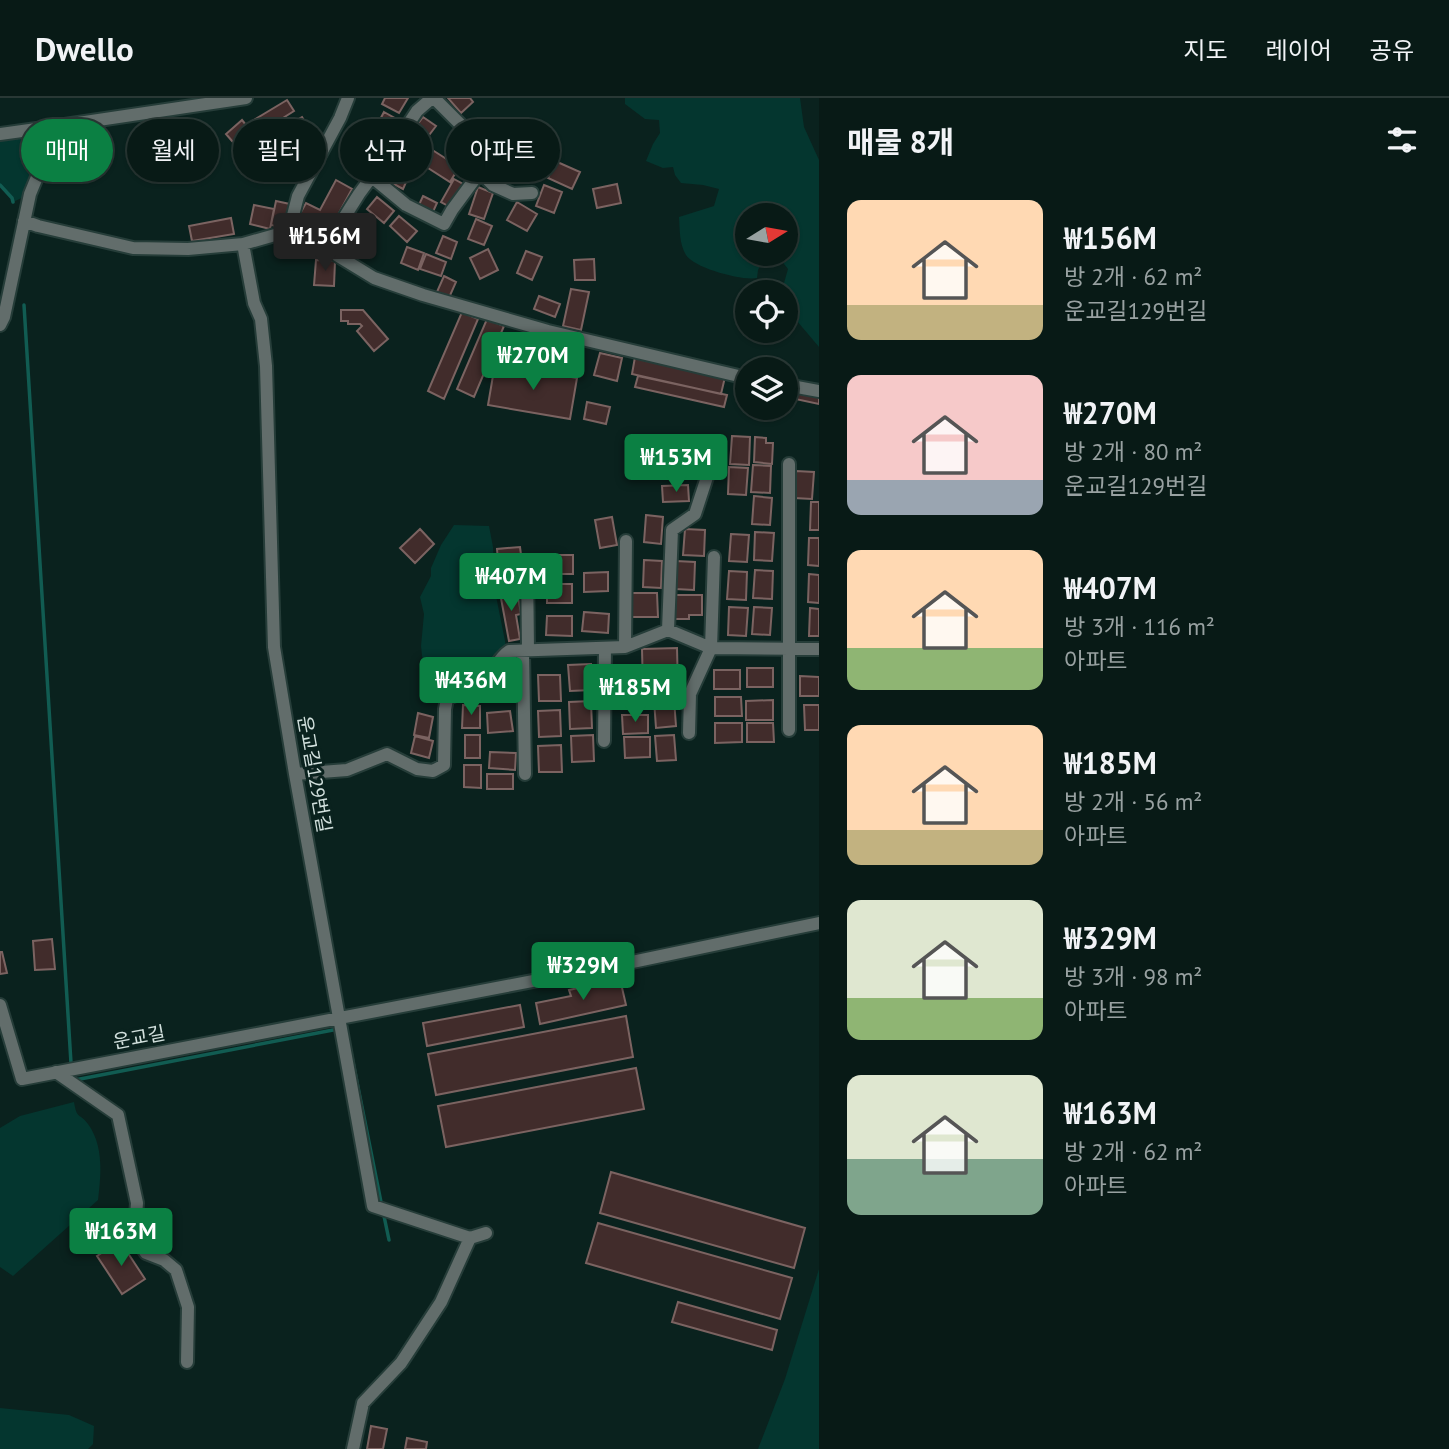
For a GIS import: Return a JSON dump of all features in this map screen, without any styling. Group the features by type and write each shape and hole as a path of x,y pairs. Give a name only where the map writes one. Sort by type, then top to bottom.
{"street":[{"path":"91,119 162,104 246,98"},
{"path":"289,231 298,196 348,98"},
{"path":"412,119 433,98 455,119"},
{"path":"0,134 21,131"},
{"path":"0,325 35,182"},
{"path":"325,248 368,182"},
{"path":"378,182 406,205 444,224 472,182"},
{"path":"491,182 513,194 532,193"},
{"path":"24,221 133,248 188,249 243,244 289,231 325,248 374,278 423,295 548,331 735,375"},
{"name":"운교길129번길","path":"243,244 254,303 261,319 266,366 274,647 373,1206 470,1238"},
{"path":"798,387 819,391"},
{"path":"668,630 672,530 695,514 714,462"},
{"path":"789,464 789,730"},
{"path":"625,647 626,541"},
{"path":"689,733 690,694 711,648 714,557"},
{"path":"525,774 527,564"},
{"path":"295,774 347,770 387,754 417,769 433,771 444,765 447,699 482,685 503,655 509,651 625,647 668,630 711,648 819,649"},
{"path":"604,741 605,648"},
{"name":"운교길","path":"0,1005 22,1079 637,961 819,923"},
{"path":"56,1072 118,1115 137,1203 135,1228 139,1243 146,1252 164,1260 176,1270 188,1307 187,1362"},
{"path":"353,1449 363,1403 401,1363 441,1302 470,1238 486,1233"}],"green space":[{"path":"625,98 800,98 804,127 819,160 819,347 798,322 798,280 785,280 788,269 786,266 798,266 798,203 735,203 735,266 760,266 757,278 730,275 698,264 686,255 681,241 679,217 714,206 719,189 681,183 673,167 663,168 646,161 660,133 659,120 645,119 625,104"},
{"path":"21,131 21,182 35,182 30,194 13,202 0,185 0,134"},
{"path":"454,525 489,526 495,591 506,646 481,678 460,689 426,691 421,646 424,614 420,597 431,576 431,568 441,545"},
{"path":"74,1102 77,1114 88,1124 97,1142 100,1171 98,1200 13,1276 0,1267 0,1128 20,1116"},
{"path":"819,1269 819,1449 758,1449 785,1379"},
{"path":"0,1408 69,1415 94,1426 93,1444 88,1449 0,1449"}],"building":[{"path":"385,98 408,98 399,113 382,104"},
{"path":"448,98 470,98 473,102 461,113"},
{"path":"287,100 294,111 281,119 255,119"},
{"path":"384,112 396,119 380,119"},
{"path":"233,128 233,142 226,134"},
{"path":"432,150 446,159 446,179 432,170"},
{"path":"560,163 580,172 572,189 557,182 560,182"},
{"path":"336,180 352,189 326,237 296,221 306,203 320,210"},
{"path":"392,182 406,182 403,189"},
{"path":"452,182 463,184 450,207 441,202"},
{"path":"617,184 621,203 597,208 593,189"},
{"path":"544,185 562,192 554,213 536,206"},
{"path":"478,187 493,193 484,219 469,214"},
{"path":"423,196 437,203 432,214 418,207"},
{"path":"377,197 394,211 384,223 367,209"},
{"path":"276,201 290,204 285,228 271,225"},
{"path":"517,202 537,214 527,231 507,220"},
{"path":"254,205 274,209 270,229 250,224"},
{"path":"399,216 417,231 407,242 390,226"},
{"path":"231,218 234,234 192,241 189,226"},
{"path":"476,219 492,226 484,245 468,239"},
{"path":"443,236 457,242 451,259 436,253"},
{"path":"407,247 424,253 418,270 401,263"},
{"path":"488,249 498,270 480,279 470,258"},
{"path":"526,251 542,257 532,280 517,273"},
{"path":"426,254 446,262 441,276 420,269"},
{"path":"594,259 595,280 575,280 574,260"},
{"path":"316,260 335,261 334,286 314,285"},
{"path":"444,276 456,282 448,300 436,294"},
{"path":"571,289 589,292 581,330 563,326"},
{"path":"539,296 560,304 555,317 534,309"},
{"path":"341,310 363,310 388,339 374,351 357,331 362,326 360,324 341,321"},
{"path":"462,312 478,319 444,399 428,391"},
{"path":"487,319 504,326 474,397 457,389"},
{"path":"600,353 622,358 617,381 594,375"},
{"path":"635,357 725,377 721,394 632,374"},
{"path":"495,364 577,378 570,419 488,405"},
{"path":"638,376 727,395 724,407 635,387"},
{"path":"798,391 819,395 819,404 798,400"},
{"path":"587,402 610,407 606,424 584,419"},
{"path":"732,436 750,437 749,465 730,464"},
{"path":"755,437 766,438 766,443 773,443 772,464 754,462"},
{"path":"753,465 771,466 770,493 751,492"},
{"path":"729,467 748,468 746,495 728,494"},
{"path":"796,471 814,472 812,499 794,498"},
{"path":"688,485 689,501 663,502 662,486"},
{"path":"754,496 772,498 770,525 752,524"},
{"path":"811,502 819,502 819,530 810,530"},
{"path":"646,515 663,517 661,544 644,542"},
{"path":"612,517 617,545 600,548 595,520"},
{"path":"420,529 434,544 415,563 400,548"},
{"path":"685,529 705,530 704,556 683,555"},
{"path":"755,532 774,533 772,561 754,560"},
{"path":"731,534 749,535 747,562 729,561"},
{"path":"809,538 819,538 819,566 808,565"},
{"path":"520,547 523,570 499,572 497,549"},
{"path":"548,555 573,555 573,574 547,574"},
{"path":"644,560 662,561 661,588 643,587"},
{"path":"676,561 695,562 694,590 675,589"},
{"path":"755,570 773,571 772,599 753,598"},
{"path":"729,571 747,572 746,600 727,599"},
{"path":"608,572 608,591 584,592 584,573"},
{"path":"809,574 819,575 819,603 808,602"},
{"path":"547,584 572,584 572,603 547,603"},
{"path":"517,589 521,614 516,615 520,639 509,641 500,593"},
{"path":"632,593 657,593 658,617 632,617"},
{"path":"675,595 702,595 702,615 675,619"},
{"path":"729,607 748,608 746,636 728,635"},
{"path":"754,607 772,608 770,635 752,634"},
{"path":"810,608 819,609 819,636 809,636"},
{"path":"584,612 609,614 608,633 582,631"},
{"path":"547,616 572,616 572,636 546,635"},
{"path":"677,648 678,689 643,690 642,649"},
{"path":"591,664 592,690 570,691 568,665"},
{"path":"747,668 773,668 773,687 747,687"},
{"path":"631,669 632,700 612,700 611,670"},
{"path":"714,670 740,670 740,689 714,689"},
{"path":"497,675 519,675 520,701 498,702"},
{"path":"538,675 560,675 561,701 539,701"},
{"path":"800,676 819,677 819,696 800,696"},
{"path":"715,697 741,697 742,716 715,716"},
{"path":"674,699 676,726 656,728 654,700"},
{"path":"773,700 773,720 746,720 746,701"},
{"path":"591,701 592,728 570,729 569,702"},
{"path":"463,705 480,706 480,728 462,728"},
{"path":"804,705 819,705 819,730 805,730"},
{"path":"560,710 561,736 539,737 538,711"},
{"path":"510,711 513,731 488,733 487,713"},
{"path":"418,713 433,717 429,738 414,735"},
{"path":"622,715 648,715 648,733 623,734"},
{"path":"715,723 742,723 742,742 715,743"},
{"path":"747,723 773,723 774,742 747,742"},
{"path":"465,735 480,735 480,758 465,758"},
{"path":"593,735 594,761 572,762 571,736"},
{"path":"674,735 676,760 657,761 655,736"},
{"path":"415,736 433,741 429,758 411,753"},
{"path":"624,737 650,737 650,757 625,758"},
{"path":"561,745 562,772 539,772 538,746"},
{"path":"490,752 516,753 515,770 489,768"},
{"path":"464,765 481,765 481,788 464,787"},
{"path":"487,774 513,774 513,789 487,789"},
{"path":"52,939 55,969 35,970 33,941"},
{"path":"2,952 7,973 0,974"},
{"path":"620,979 626,1005 540,1024 536,1003 571,996 569,990"},
{"path":"520,1005 524,1027 427,1046 423,1023"},
{"path":"626,1016 633,1057 436,1095 428,1054"},
{"path":"636,1068 644,1109 446,1147 438,1106"},
{"path":"611,1172 805,1228 794,1268 600,1213"},
{"path":"598,1223 792,1278 780,1319 586,1263"},
{"path":"120,1241 145,1279 122,1294 97,1256"},
{"path":"678,1302 777,1330 772,1350 672,1322"},
{"path":"371,1426 387,1429 383,1449 367,1449"},
{"path":"407,1438 427,1442 426,1449 405,1449"}],"waterway":[{"path":"0,185 13,202"},
{"path":"24,305 71,1063"},
{"path":"346,1027 381,1202"},
{"path":"74,1075 75,1080 333,1030"},
{"path":"384,1216 389,1240"}]}
